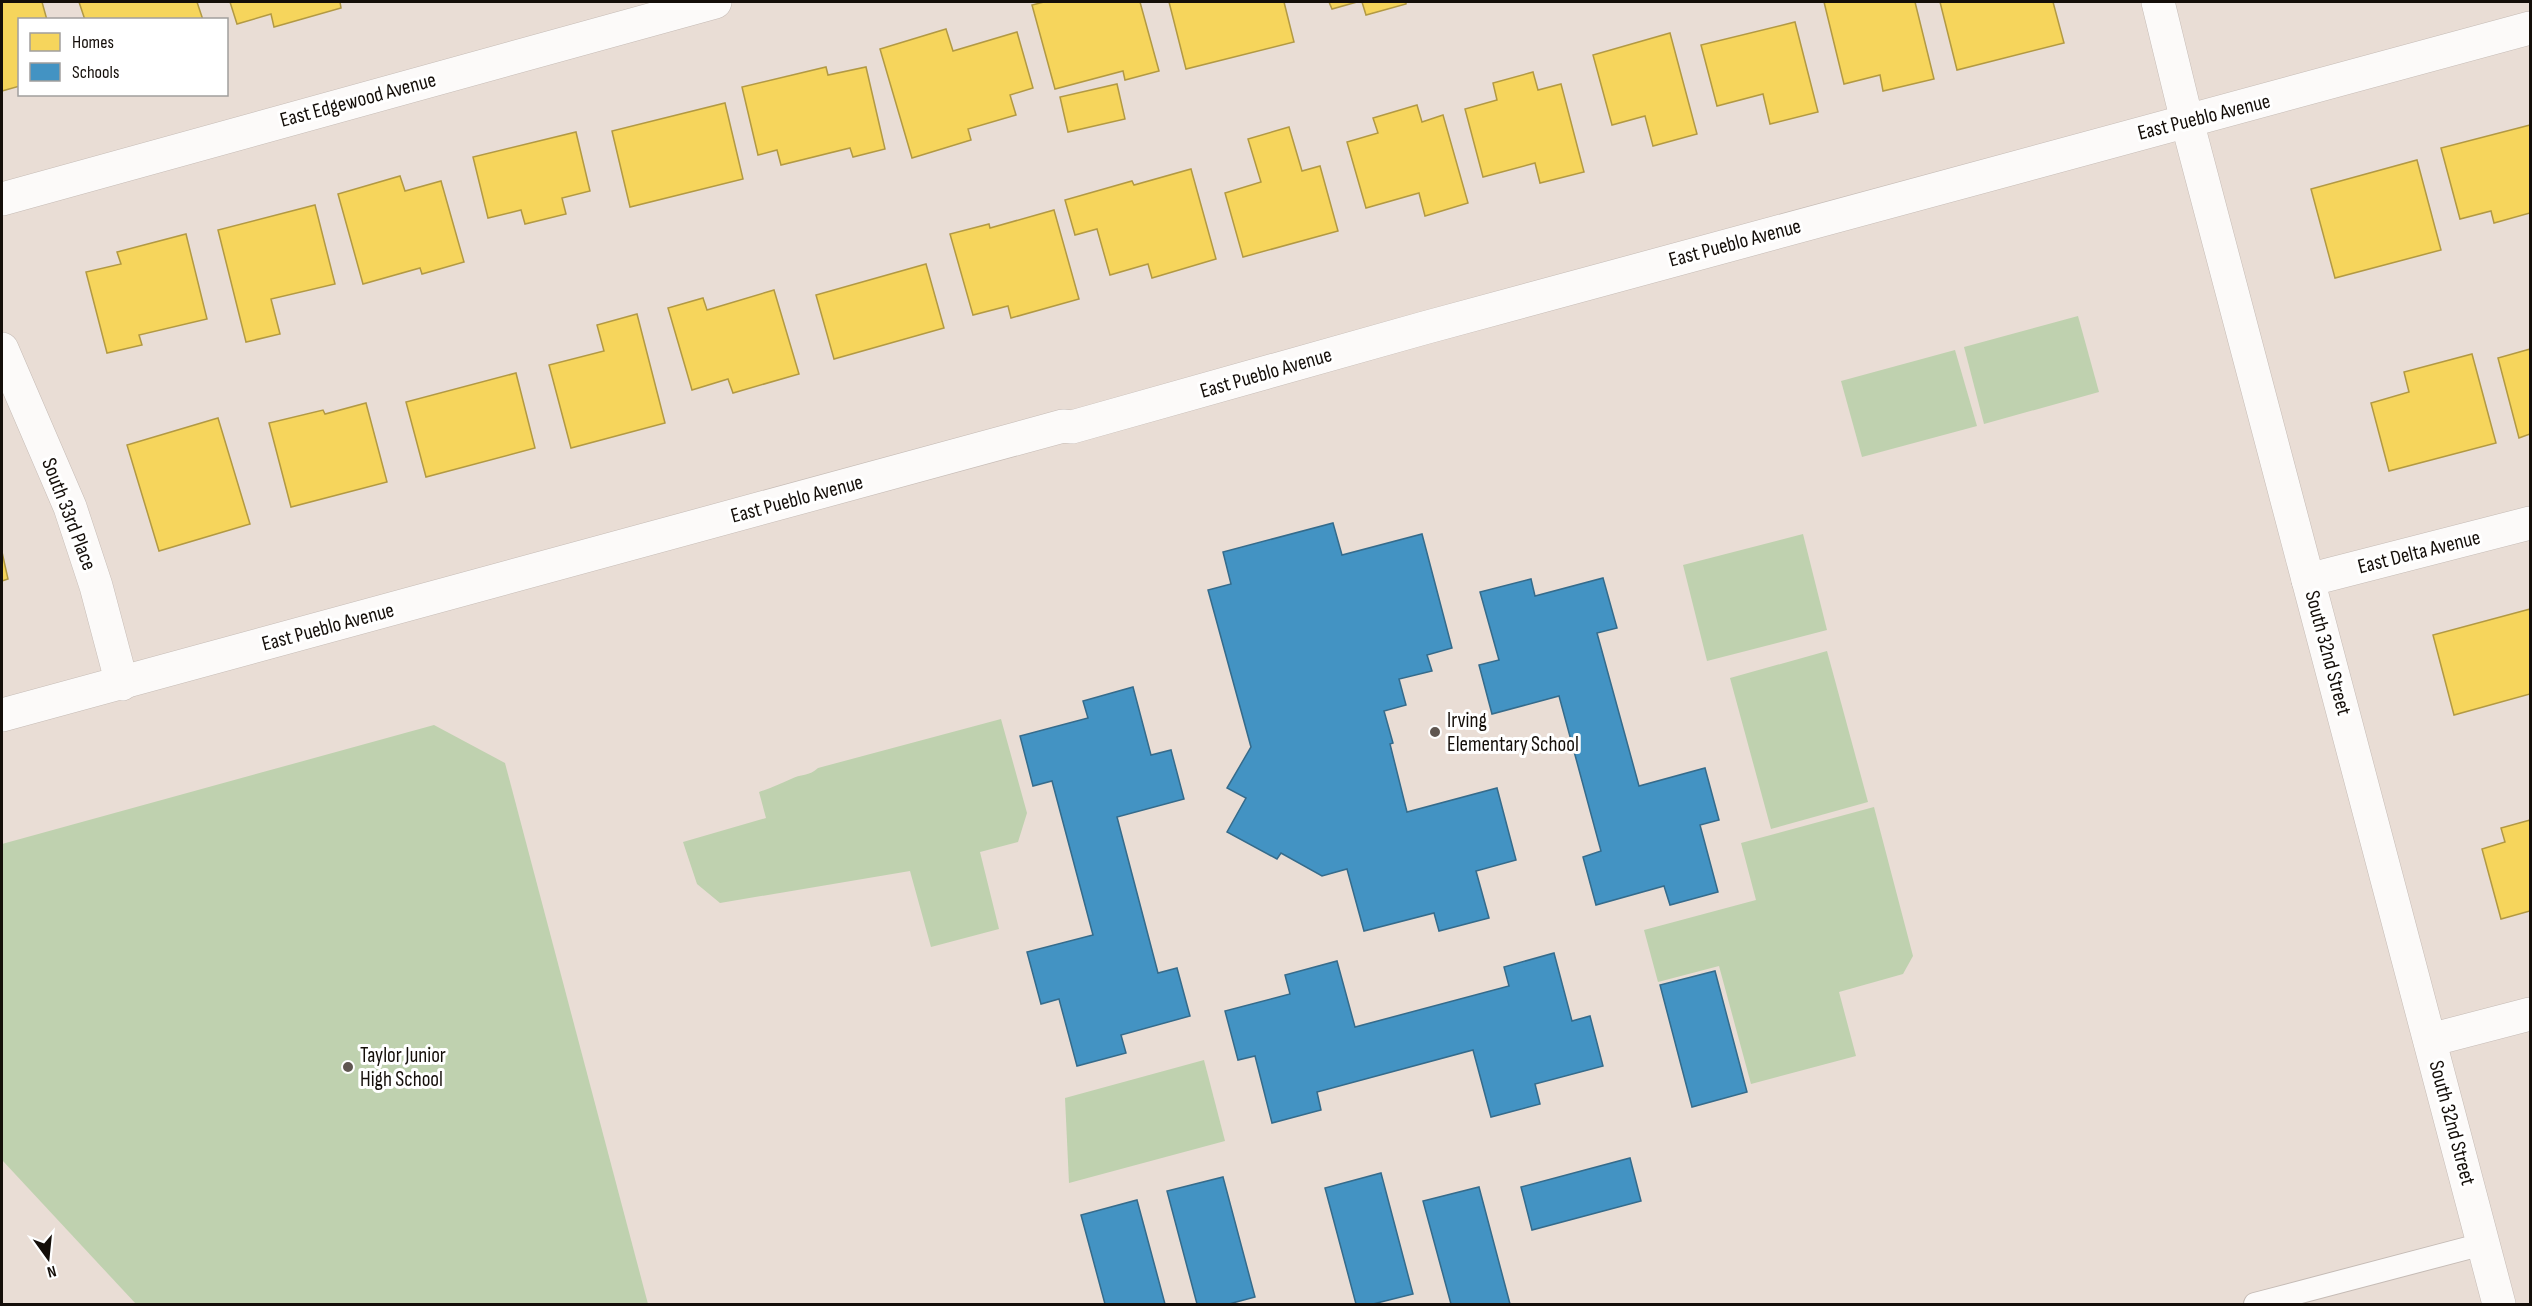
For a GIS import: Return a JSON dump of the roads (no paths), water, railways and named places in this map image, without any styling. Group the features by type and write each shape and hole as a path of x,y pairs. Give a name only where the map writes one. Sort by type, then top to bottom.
{"street":[{"name":"East Edgewood Avenue","path":"2,199 715,2"},
{"name":"South 32nd Street","path":"2158,2 2187,121 2499,1305"},
{"name":"East Pueblo Avenue","path":"2,715 1063,426 1072,427 1424,328 2530,28"},
{"name":"South 33rd Place","path":"2,349 70,507 96,586 122,684"},
{"name":"East Delta Avenue","path":"2308,580 2530,523"},
{"path":"2430,1040 2530,1014"}],"lane":[{"path":"2255,1305 2325,1296 2483,1244"}],"place":[{"name":"Irving Elementary School","path":"1435,732"},
{"name":"Taylor Junior High School","path":"348,1067"}]}
